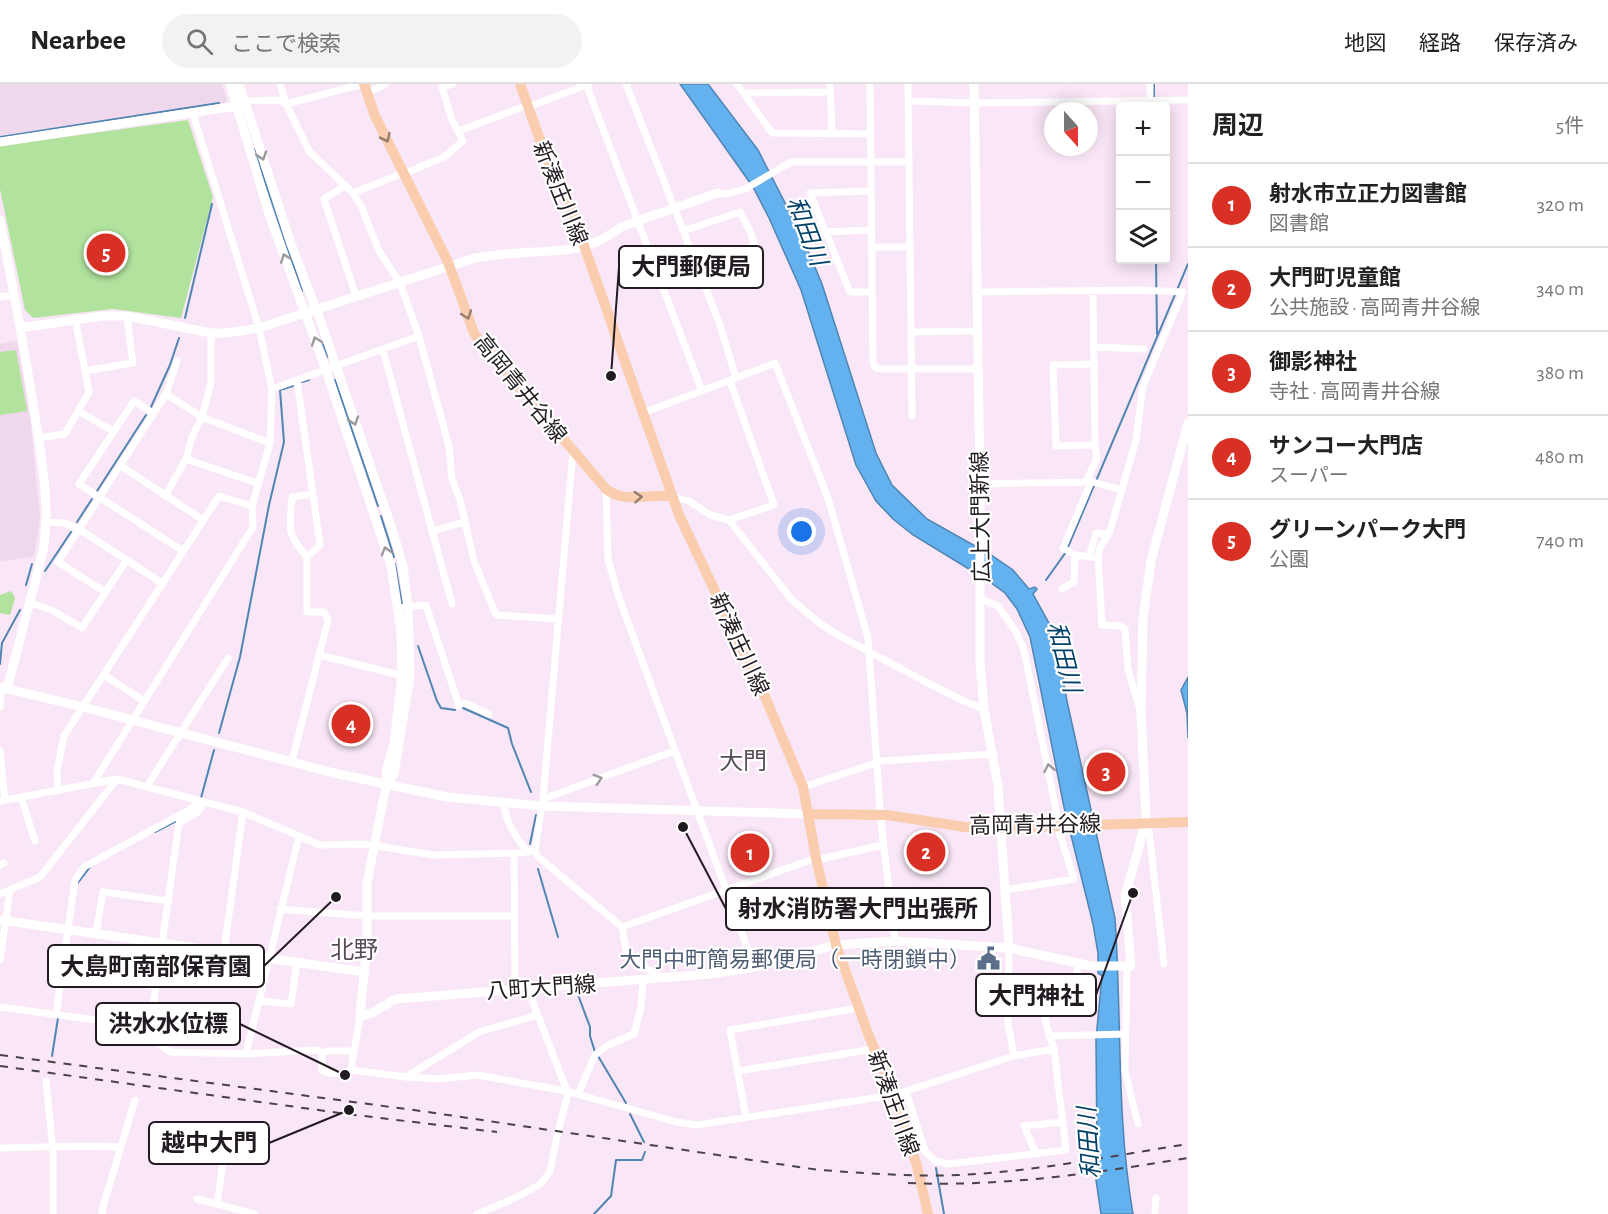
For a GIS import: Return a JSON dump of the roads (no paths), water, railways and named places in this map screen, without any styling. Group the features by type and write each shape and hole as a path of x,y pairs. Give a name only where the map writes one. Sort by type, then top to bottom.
{"main road":[{"name":"新湊庄川線","path":"520,84 545,154 569,203 671,496 766,699 803,787 816,859 836,945 858,1008 894,1095 917,1166 928,1214"},
{"name":"高岡青井谷線","path":"364,87 375,116 450,266 474,333 606,489"},
{"path":"606,489 614,495 627,498 671,496"},
{"name":"高岡青井谷線","path":"808,814 881,815 965,826 1000,828 1188,822"}],"street":[{"path":"230,84 240,104 316,309 331,368"},
{"path":"239,84 240,104 270,217 305,313 331,368 392,529 403,566 406,676 394,743 386,772 388,783 368,883 365,972 351,1070"},
{"path":"280,84 286,104 309,151 353,193 361,206 379,251 400,283 419,336 449,447 452,479 460,500 474,561 496,615 558,619"},
{"path":"0,142 193,114 240,104 278,100 286,104 385,84"},
{"path":"353,193 444,157 463,141 452,120 441,85 453,84"},
{"path":"459,131 587,84 702,391"},
{"path":"626,84 720,325 733,379 774,505 729,520 710,515 689,501 671,496"},
{"path":"737,84 772,133 870,134"},
{"path":"870,84 873,363 876,368 880,369 977,369"},
{"path":"908,84 912,416"},
{"name":"広上大門新線","path":"974,84 980,484 980,662 984,709 993,754 1008,948"},
{"path":"1150,84 1150,100"},
{"path":"745,93 830,88 832,133"},
{"path":"909,101 974,103 1188,100"},
{"path":"94,782 253,527 252,507 270,443 272,388 260,328 193,114"},
{"path":"20,328 75,318 127,316 211,333 260,328 475,258 583,247 637,221 718,193 727,194 744,189 791,162 908,162"},
{"path":"345,186 324,199 356,296"},
{"path":"870,191 810,193 850,292 871,292"},
{"path":"683,231 740,212 749,229 755,245 697,268"},
{"path":"0,220 45,481 47,522 31,603 3,688 0,707"},
{"path":"825,232 871,230"},
{"path":"871,247 910,247"},
{"path":"1093,291 1097,458 1092,482 1063,548 1075,555 1098,558"},
{"path":"977,292 1183,292 1143,386 1136,440 1108,535 1100,548 1098,558 1102,625 1120,626 1125,629 1128,669 1141,712"},
{"path":"0,297 14,294"},
{"path":"85,371 133,363 127,316"},
{"path":"38,438 65,434 88,392 75,318"},
{"path":"911,332 977,331"},
{"path":"165,496 186,459 192,437 202,417 211,382 211,333"},
{"path":"272,388 419,336"},
{"path":"1095,347 1144,349"},
{"path":"383,350 452,604"},
{"path":"105,592 58,562 166,394 177,360"},
{"path":"643,413 775,363 828,498 868,638 883,845 895,941"},
{"path":"1095,364 1053,365 1056,446 1095,445"},
{"path":"297,380 320,545 307,557"},
{"path":"166,394 202,417 270,443"},
{"path":"153,413 134,401 79,484 183,551"},
{"path":"78,411 113,431"},
{"path":"1164,964 1149,822 1146,816 1141,712 1143,618 1151,561 1188,423"},
{"path":"532,851 543,803 573,451"},
{"path":"186,459 257,483"},
{"path":"121,466 203,520"},
{"path":"980,484 1092,482 1122,490"},
{"path":"606,489 608,559 618,595 747,947 752,968"},
{"path":"292,761 328,620 324,612 307,612 307,557 292,541 290,532 292,497 313,494"},
{"path":"58,791 57,770 64,736 219,496 252,507"},
{"path":"729,520 792,600 818,622 869,652 984,709"},
{"path":"47,522 63,523 79,529 162,583"},
{"path":"433,531 464,522"},
{"path":"1089,557 1096,533 1108,535"},
{"path":"1062,589 1074,582 1075,555"},
{"path":"31,603 52,610 82,628 126,561"},
{"path":"981,595 998,606 1016,632 1024,650 1059,825 1074,879 1005,891"},
{"path":"403,607 426,605 458,705 465,703 489,714"},
{"path":"319,655 406,676"},
{"path":"147,786 228,658"},
{"path":"104,675 144,701"},
{"path":"3,688 182,732 334,773 376,783 388,783 424,793 504,804 543,803 808,814"},
{"path":"0,751 2,801 117,779 243,812 320,846 364,843 434,855 532,851"},
{"path":"543,803 674,751"},
{"path":"803,787 876,762 993,754"},
{"path":"0,894 40,877 117,779"},
{"path":"21,797 35,841"},
{"path":"56,1014 75,880 84,867 194,807 196,800"},
{"path":"149,1035 179,823 198,812 204,802"},
{"path":"504,804 504,810 516,838 622,927 627,950 631,957 661,977"},
{"path":"224,951 243,812"},
{"path":"1137,1124 1125,1071 1127,966 1131,966 1125,896 1149,822"},
{"path":"246,1054 298,837"},
{"path":"622,927 816,859 883,845"},
{"path":"514,853 515,989"},
{"path":"0,960 3,921 10,890"},
{"path":"96,933 103,892 169,901"},
{"path":"280,909 367,916 514,916"},
{"path":"3,921 365,972"},
{"name":"八町大門線","path":"360,1016 370,1015 381,1006 396,999 752,968 836,945 895,941 1008,948 1091,966 1127,966"},
{"path":"1008,948 1008,1024 1014,1056"},
{"path":"259,1001 291,1004 297,962"},
{"path":"1009,993 1044,1002 1075,990 1078,964"},
{"path":"71,974 156,986"},
{"path":"578,1094 595,1055 634,1034 643,979"},
{"path":"477,1214 541,1184 550,1171 568,1094 528,989"},
{"path":"906,1090 925,1150 935,1161 948,1164 1066,1150 1054,1049 1049,1036 1044,1002"},
{"path":"0,1007 134,1025 170,1052 246,1054 317,1050 322,1053 354,1051"},
{"path":"746,1117 730,1030 858,1008"},
{"path":"406,1077 479,1032 538,1015"},
{"path":"1049,1036 1124,1035"},
{"path":"738,1071 874,1049"},
{"path":"322,1053 322,1070 329,1074 343,1074 351,1070 439,1079 477,1075 566,1091 697,1125 894,1095 1014,1056 1054,1049"},
{"path":"46,1081 52,1146 53,1214"},
{"path":"100,1213 135,1100"},
{"path":"1036,1154 1024,1126 1063,1122"},
{"path":"0,1148 120,1147"},
{"path":"217,1204 223,1163"},
{"path":"1155,1214 1156,1198"},
{"path":"197,1199 255,1214"}],"water":[{"path":"680,84 708,84 758,150 802,236 822,284 876,453 892,485 927,519 1013,570 1029,589 1035,587 1037,589 1033,594 1055,634 1067,701 1115,918 1124,1140 1133,1214 1101,1214 1096,1180 1099,1168 1096,1039 1102,976 1098,973 1098,953 1093,924 1064,807 1030,637 1017,609 1005,593 913,535 876,501 856,465 801,290 769,218 753,187"},
{"path":"1188,677 1188,738 1187,713 1181,690"}],"waterway":[{"path":"1154,84 1154,102"},
{"path":"0,137 219,103"},
{"path":"254,149 302,291"},
{"path":"185,318 212,204"},
{"path":"1156,264 1157,334"},
{"path":"1068,547 1188,264"},
{"path":"151,407 170,365 179,338"},
{"path":"323,344 328,357"},
{"path":"302,382 309,380"},
{"path":"335,380 378,506"},
{"path":"219,733 240,657 269,505 284,442 280,390 293,386"},
{"path":"97,491 146,415"},
{"path":"77,522 92,499"},
{"path":"381,516 394,557"},
{"path":"45,571 71,532"},
{"path":"1046,580 1066,552"},
{"path":"26,585 32,564"},
{"path":"395,564 402,604"},
{"path":"0,664 2,643 20,610"},
{"path":"418,646 441,708 455,710"},
{"path":"463,708 508,728 531,792"},
{"path":"201,798 214,750"},
{"path":"530,844 536,815"},
{"path":"155,832 180,819"},
{"path":"77,884 90,867"},
{"path":"538,869 558,937"},
{"path":"577,992 590,1027 595,1052"},
{"path":"52,1056 58,1018"},
{"path":"598,1056 626,1103"},
{"path":"630,1114 644,1142"},
{"path":"594,1214 611,1196 616,1160 642,1160 645,1152"},
{"path":"936,1168 944,1214"}],"railway":[{"path":"0,1055 421,1111 819,1170 922,1175 1015,1171 1188,1144"},
{"path":"0,1066 347,1114 497,1132"},
{"path":"908,1183 1014,1181 1084,1174 1188,1158"}],"place":[{"name":"グリーンパーク大門","path":"106,253"},
{"name":"大門郵便局","path":"611,376"},
{"name":"サンコー大門店","path":"351,724"},
{"name":"御影神社","path":"1106,772"},
{"name":"射水消防署大門出張所","path":"683,827"},
{"name":"大門町児童館","path":"926,852"},
{"name":"射水市立正力図書館","path":"750,853"},
{"name":"大門神社","path":"1133,893"},
{"name":"大島町南部保育園","path":"336,897"},
{"name":"大門中町簡易郵便局（一時閉鎖中）","path":"989,959"},
{"name":"洪水水位標","path":"345,1075"},
{"name":"越中大門","path":"349,1110"}],"district":[{"name":"大門","path":"743,761"},
{"name":"北野","path":"354,950"}],"water label":[{"name":"和田川","path":"807,231"},
{"name":"和田川","path":"1064,657"},
{"name":"和田川","path":"1089,1143"}]}
